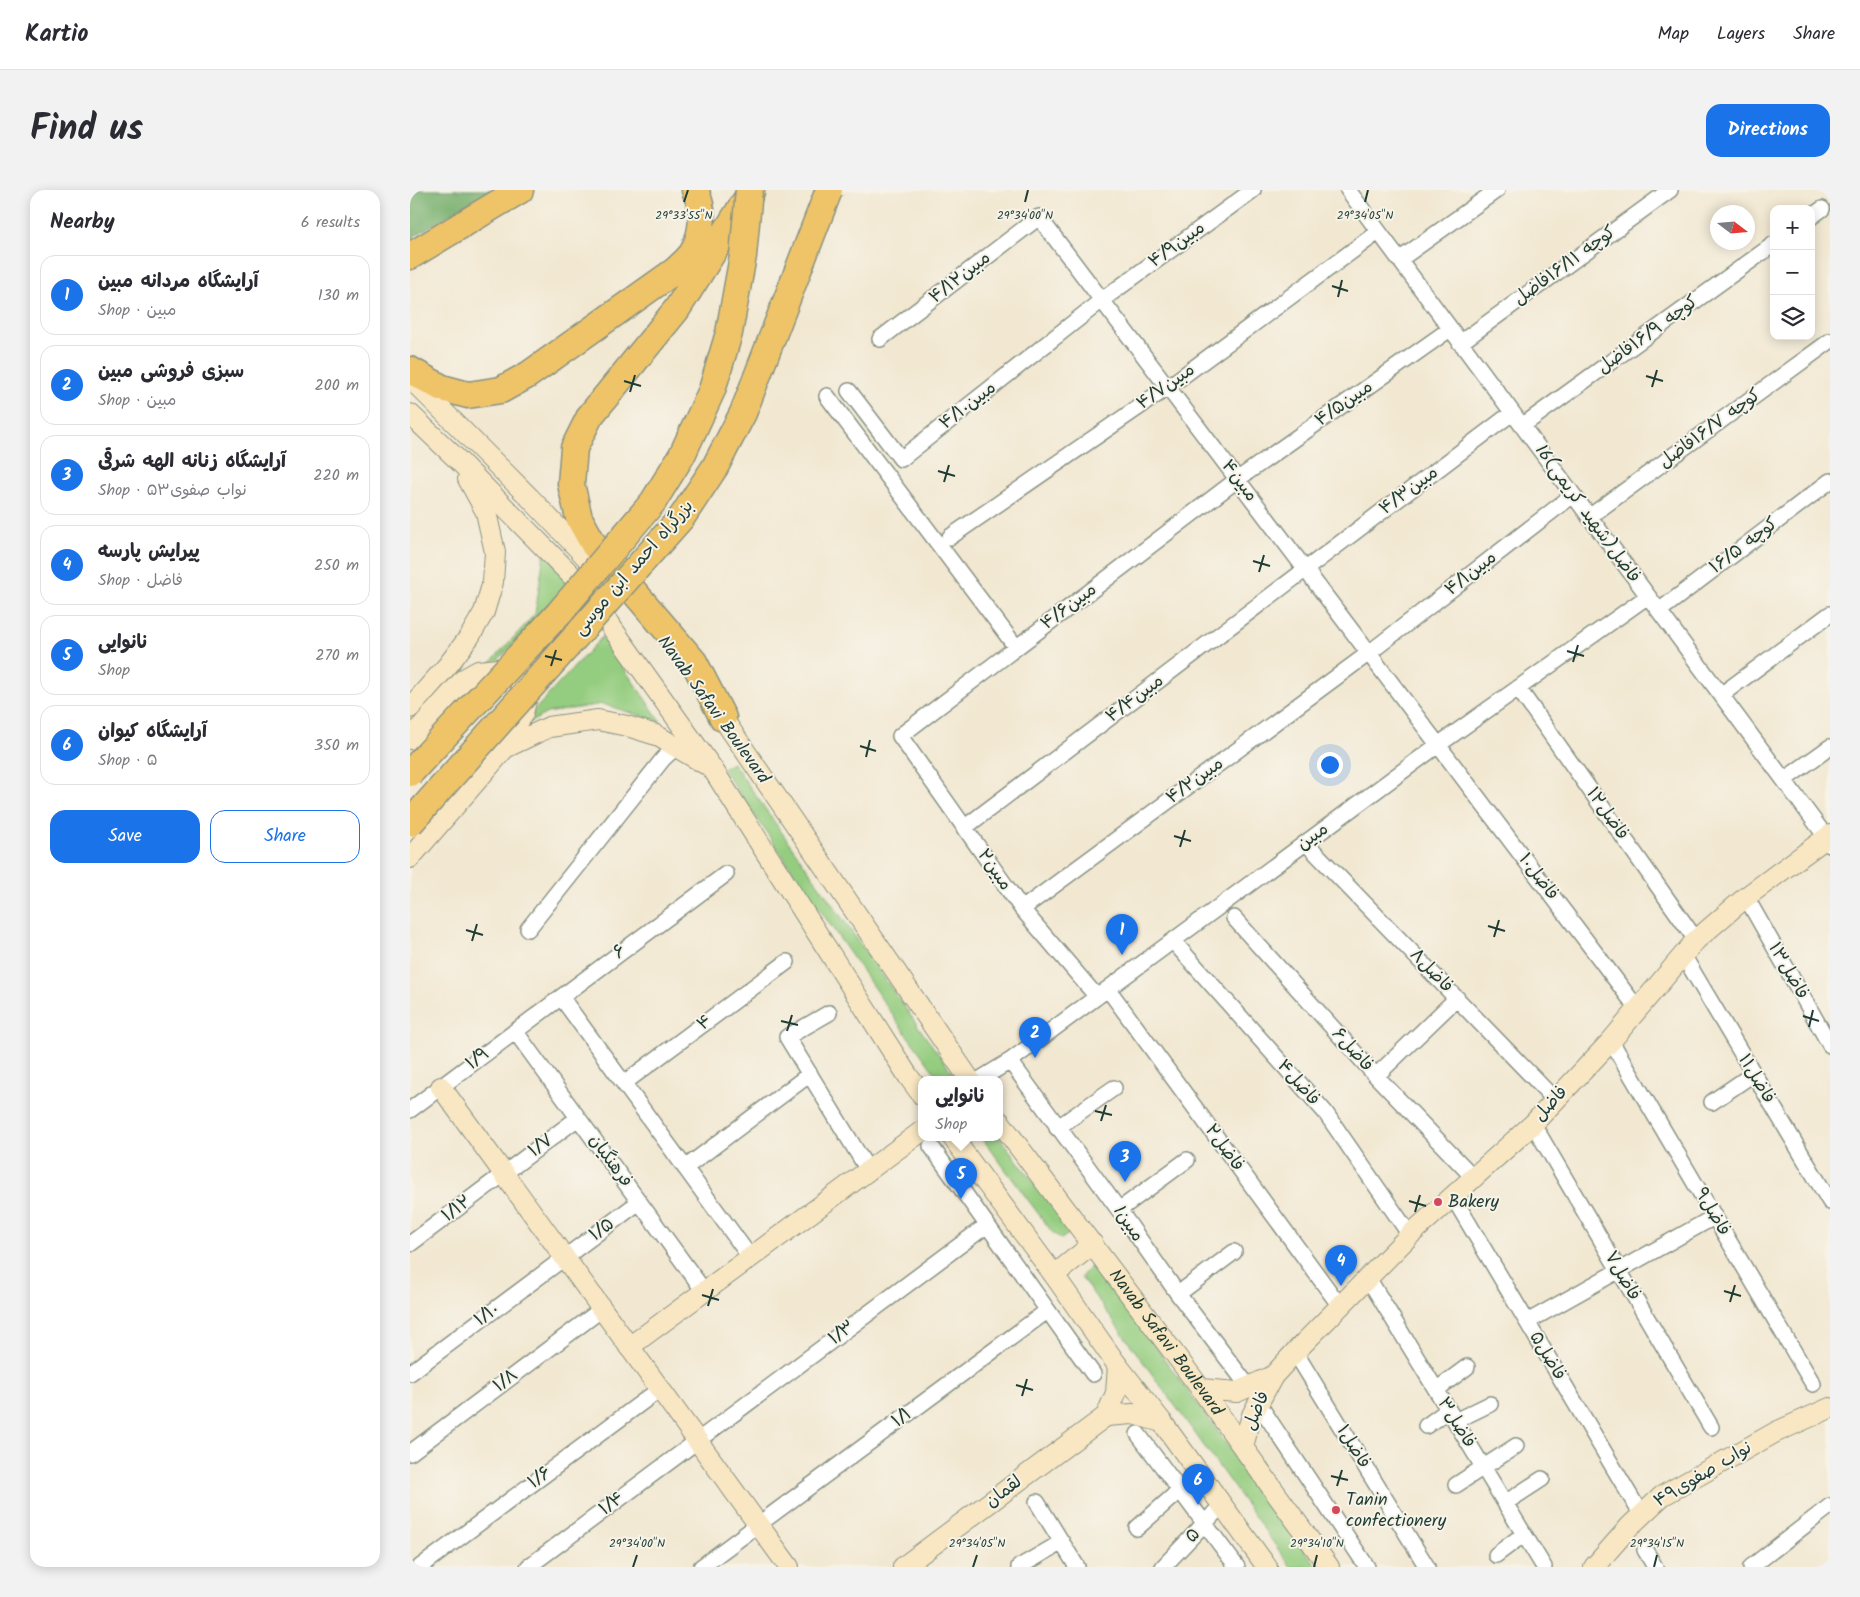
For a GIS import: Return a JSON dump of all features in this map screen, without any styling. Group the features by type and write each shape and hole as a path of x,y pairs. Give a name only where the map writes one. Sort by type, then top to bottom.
{"highway":[{"path":"410,256 520,190"},
{"path":"410,370 442,388 468,395 501,390 528,375 676,270 694,251 702,227 701,202 695,190"},
{"path":"723,718 694,662 594,545 578,518 570,484 574,448 590,416 677,309 751,190"},
{"name":"بزرگراه احمد ابن موسی","path":"410,772 559,613 653,502 682,455 712,390 729,333 751,190"},
{"name":"بزرگراه احمد ابن موسی","path":"410,823 682,518 715,467 743,413 829,190"}],"main road":[{"name":"Navab Safavi Boulevard","path":"410,378 530,498 661,638 723,718 967,1076"},
{"name":"Navab Safavi Boulevard","path":"410,414 582,586 712,768 918,1090"},
{"path":"410,708 448,665 470,636 484,612 492,582 495,552 486,512 458,460"},
{"path":"410,739 464,679 478,671 498,669 518,680 524,688 526,700 523,713 505,748 410,858"},
{"path":"505,748 549,728 598,720 656,735 712,768"},
{"name":"فاضل","path":"1243,1446 1252,1415 1253,1394 1273,1376 1410,1235 1533,1124 1611,1041 1696,940 1746,897 1829,839"},
{"path":"441,1086 789,1567"},
{"name":"Navab Safavi Boulevard","path":"1003,1126 1201,1389 1329,1567"},
{"path":"629,1347 868,1170 921,1141"},
{"path":"955,1141 1118,1366 1162,1422 1267,1567"},
{"path":"1054,1275 1092,1244"},
{"name":"لقمان","path":"909,1565 1106,1416 1116,1393 1118,1366"},
{"name":"فاضل","path":"1201,1389 1253,1394"},
{"name":"۴۹نواب صفوی","path":"1594,1567 1641,1514 1662,1496 1776,1432 1830,1408"},
{"path":"1106,1416 1133,1414 1162,1422"}],"street":[{"name":"۴/۹مبین","path":"1102,300 1253,190"},
{"name":"16فاضل(شهید کریمی)","path":"1348,190 1829,839"},
{"path":"1399,260 1497,190"},
{"name":"کوچه ۱۶/۱۱فاضل","path":"1460,343 1670,190"},
{"name":"۴مبین","path":"1039,216 1438,745"},
{"name":"۴/۱۲مبین","path":"880,339 1039,216"},
{"name":"۴/۷مبین","path":"950,536 1168,387 1378,232"},
{"name":"کوچه ۱۶/۹فاضل","path":"1522,426 1770,247"},
{"name":"۴/۱۰مبین","path":"849,391 901,459 1102,300"},
{"name":"۴/۵مبین","path":"1238,479 1450,329"},
{"name":"کوچه ۱۶/۷فاضل","path":"1589,517 1830,341"},
{"path":"827,396 1016,647"},
{"name":"۴/۳مبین","path":"1306,570 1512,413"},
{"name":"۴/۶مبین","path":"900,736 1238,479"},
{"name":"کوچه ۱۶/۵","path":"1659,611 1830,481"},
{"name":"۴/۱مبین","path":"1369,653 1573,495"},
{"name":"۴/۴مبین","path":"964,828 1306,570"},
{"name":"مبین","path":"986,1076 1010,1061 1103,993 1438,745 1648,596"},
{"path":"1721,695 1830,614"},
{"name":"۴/۲مبین","path":"1022,909 1369,653"},
{"name":"۱۲فاضل","path":"1518,688 1696,940"},
{"name":"۲مبین","path":"900,736 1022,909 1103,993"},
{"name":"۱۰فاضل","path":"1438,745 1637,1008"},
{"path":"528,929 663,758 676,747"},
{"path":"1784,780 1830,747"},
{"name":"۸فاضل","path":"1306,843 1555,1100"},
{"name":"۶","path":"515,1031 726,874"},
{"name":"۱۳فاضل","path":"1746,897 1830,1045"},
{"name":"۶فاضل","path":"1234,918 1376,1076 1474,1178"},
{"name":"۴فاضل","path":"1173,941 1324,1112 1410,1235"},
{"name":"۱۱فاضل","path":"1683,955 1830,1202"},
{"name":"۴","path":"624,1084 787,962"},
{"name":"۲فاضل","path":"1103,993 1340,1306"},
{"path":"561,997 750,1258"},
{"path":"1376,1076 1457,998"},
{"path":"829,1013 787,1037 868,1170"},
{"name":"۱/۹","path":"410,1110 515,1031"},
{"name":"فرهنگیان","path":"515,1031 704,1291"},
{"name":"۹فاضل","path":"1611,1041 1813,1384"},
{"name":"1مبین","path":"1010,1061 1178,1294 1253,1394 1367,1567"},
{"path":"685,1168 810,1074"},
{"path":"1712,1102 1754,1074"},
{"path":"1057,1128 1114,1088"},
{"name":"۱/۷","path":"504,1174 578,1118"},
{"name":"۷فاضل","path":"1533,1124 1711,1427"},
{"path":"928,1141 1093,1374"},
{"path":"1119,1210 1187,1160"},
{"name":"۱/۱۲","path":"410,1244 504,1174"},
{"name":"۵فاضل","path":"1453,1197 1641,1514"},
{"name":"۱/۵","path":"564,1258 639,1202"},
{"path":"1527,1322 1714,1217"},
{"name":"۱/۳","path":"697,1441 986,1225"},
{"path":"1178,1294 1234,1252"},
{"name":"۱/۱۰","path":"410,1373 564,1258"},
{"name":"۳فاضل","path":"1368,1278 1544,1567"},
{"name":"۱/۸","path":"410,1453 602,1309"},
{"name":"۱/۱","path":"701,1567 1047,1311"},
{"name":"۱فاضل","path":"1295,1352 1427,1567"},
{"path":"1436,1390 1467,1367"},
{"name":"۱/۶","path":"420,1567 660,1389"},
{"path":"1426,1426 1490,1404"},
{"path":"1138,1434 1237,1567"},
{"name":"۱/۴","path":"528,1567 697,1441"},
{"path":"1456,1485 1516,1446"},
{"path":"1505,1503 1542,1479"},
{"path":"1137,1528 1180,1490"},
{"path":"1037,1502 1077,1567"},
{"name":"۵","path":"1163,1567 1222,1505"},
{"path":"1751,1567 1830,1506"},
{"path":"1496,1555 1524,1534"},
{"path":"1019,1567 1062,1542"},
{"path":"1645,1550 1655,1567"}],"green space":[{"path":"410,190 490,190 410,239"},
{"path":"545,548 567,583 543,613 410,752 535,614"},
{"path":"602,637 661,722 602,704 547,713 516,730"},
{"path":"733,763 955,1076 937,1076 896,1020 722,768"},
{"path":"984,1141 1002,1141 1062,1219 1070,1233 1061,1239 1052,1232"},
{"path":"1094,1263 1317,1567 1291,1567 1081,1277"}],"place":[{"name":"آرایشگاه مردانه مبین","path":"1122,955"},
{"name":"سبزی فروشی مبین","path":"1035,1058"},
{"name":"آرایشگاه زنانه الهه شرقی","path":"1125,1182"},
{"name":"نانوایی","path":"961,1199"},
{"name":"Bakery","path":"1438,1202"},
{"name":"پیرایش پارسه","path":"1341,1286"},
{"name":"آرایشگاه کیوان","path":"1198,1505"},
{"name":"Tanin confectionery","path":"1336,1510"}]}
